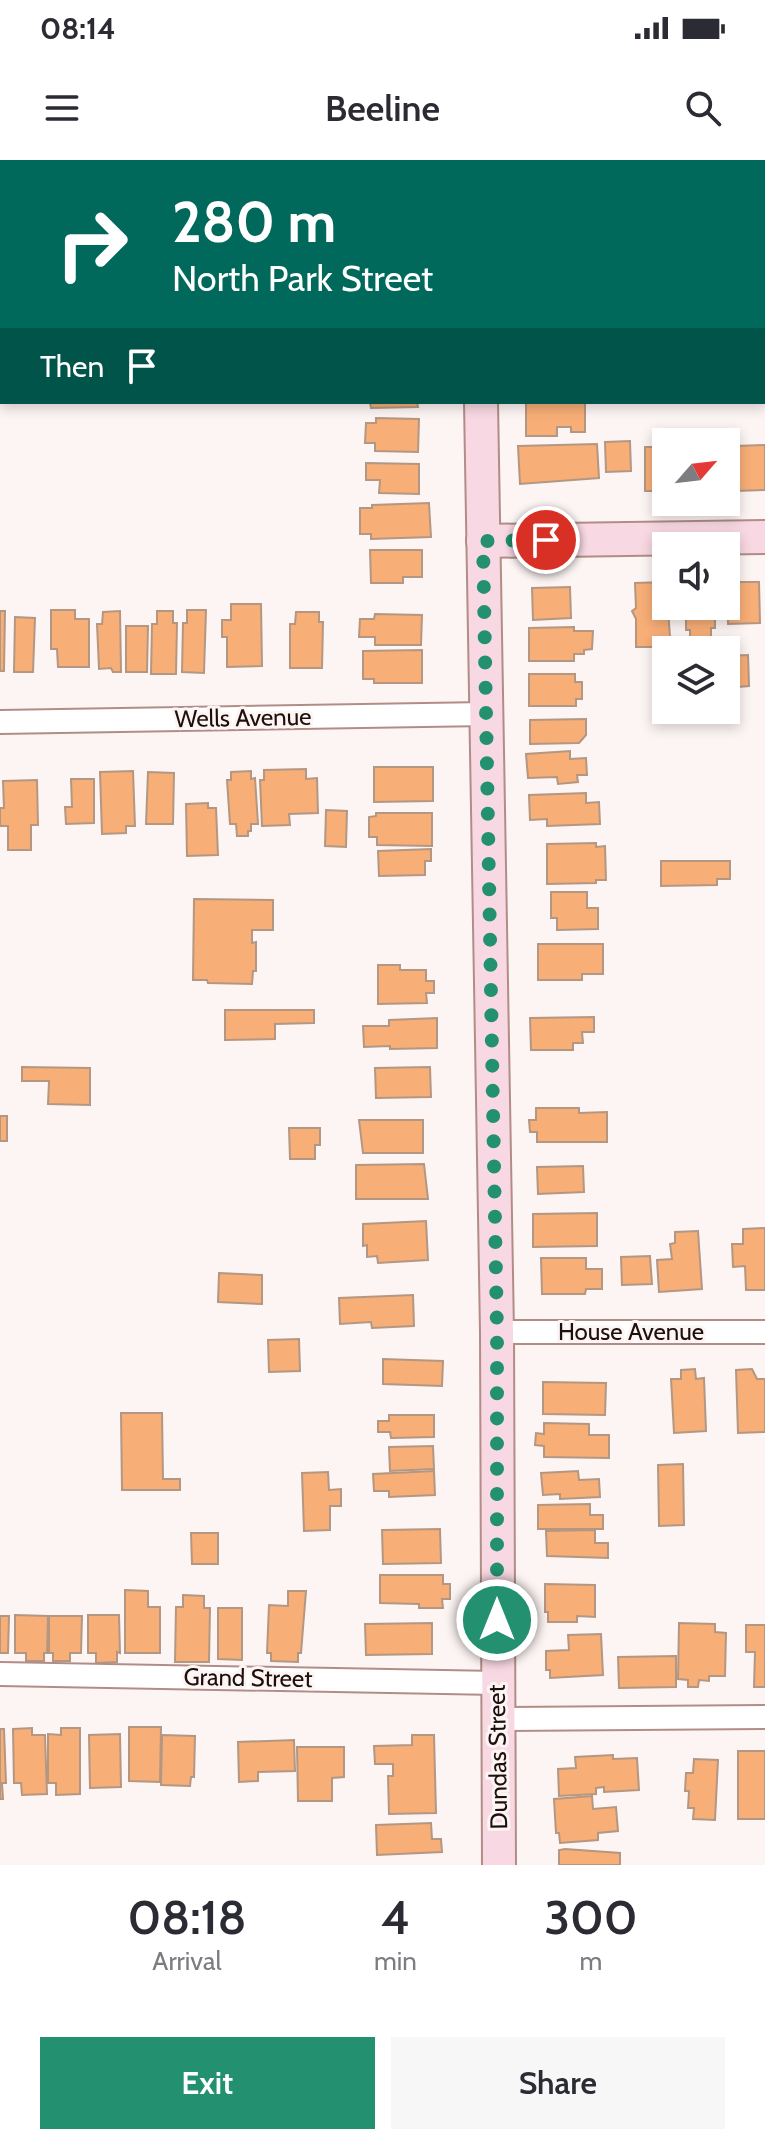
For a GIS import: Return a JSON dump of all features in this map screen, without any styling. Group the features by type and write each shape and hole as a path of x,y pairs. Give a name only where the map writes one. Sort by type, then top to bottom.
{"street":[{"name":"Dundas Street","path":"481,404 497,1332 499,1865"},
{"path":"483,541 765,537"},
{"name":"Wells Avenue","path":"0,722 486,714"},
{"name":"House Avenue","path":"497,1332 765,1332"},
{"name":"Grand Street","path":"0,1674 497,1683"},
{"path":"498,1719 765,1717"}],"building":[{"path":"370,404 417,404 418,407 371,408"},
{"path":"526,404 585,404 585,432 571,432 571,427 557,427 557,436 526,436"},
{"path":"376,418 419,419 418,452 375,451 375,443 365,443 366,423 376,423"},
{"path":"630,441 631,471 606,472 605,442"},
{"path":"597,444 599,478 520,484 518,446"},
{"path":"765,445 765,490 740,491 740,446"},
{"path":"645,447 652,447 652,491 645,491"},
{"path":"366,463 419,464 419,494 379,493 380,480 366,480"},
{"path":"429,503 431,537 371,539 371,534 360,534 360,508"},
{"path":"370,550 422,550 422,577 403,577 403,583 371,583"},
{"path":"652,582 652,620 669,620 670,636 652,636 652,647 636,647 636,619 632,611 636,608 635,583"},
{"path":"740,582 759,582 760,623 728,624 728,620 740,620"},
{"path":"570,587 571,618 533,620 532,588"},
{"path":"231,604 261,604 262,666 227,667 227,637 222,637 222,620 231,620"},
{"path":"51,610 75,610 75,619 89,619 89,667 58,667 57,649 51,649"},
{"path":"187,610 206,610 204,673 182,672 183,623 187,623"},
{"path":"0,611 5,611 4,671 0,671"},
{"path":"120,611 121,672 113,672 111,668 99,669 97,624 102,624 103,612"},
{"path":"157,611 173,611 173,623 177,623 176,674 151,674 152,624 157,624"},
{"path":"296,612 319,612 319,622 323,622 322,668 290,668 290,624 295,624"},
{"path":"375,614 422,615 421,645 375,645 375,637 359,637 360,619 374,619"},
{"path":"15,617 35,618 33,672 14,672"},
{"path":"686,620 715,620 711,636 690,636 690,630 686,630"},
{"path":"126,626 148,626 147,672 126,672"},
{"path":"574,627 574,631 593,631 592,649 584,650 584,654 574,654 574,661 529,661 529,628"},
{"path":"422,650 422,683 374,683 374,679 363,679 363,651"},
{"path":"740,655 748,655 749,686 740,687"},
{"path":"529,674 575,674 575,682 582,682 582,699 576,699 576,706 529,706"},
{"path":"586,719 586,735 579,743 530,744 530,720"},
{"path":"570,751 570,759 586,758 587,775 577,775 578,782 558,784 557,777 528,778 526,754"},
{"path":"374,767 433,767 433,801 374,802"},
{"path":"306,769 306,779 317,778 318,813 289,814 290,825 262,826 260,780 264,780 264,770"},
{"path":"133,771 135,826 126,826 126,833 102,834 100,772"},
{"path":"251,771 251,779 255,778 258,824 251,824 248,836 237,836 236,824 230,824 227,780 231,780 231,772"},
{"path":"148,772 174,773 173,824 146,824"},
{"path":"71,779 94,779 94,823 66,824 65,807 72,807"},
{"path":"37,780 38,825 31,825 31,850 8,850 8,826 0,826 0,808 4,808 3,781"},
{"path":"586,793 586,803 599,802 600,824 547,826 547,819 530,820 529,795"},
{"path":"208,803 208,808 216,808 218,855 187,856 186,804"},
{"path":"326,810 347,811 346,847 325,846"},
{"path":"376,813 432,813 432,846 377,845 377,837 369,837 369,817 376,816"},
{"path":"596,843 596,847 605,846 606,880 547,884 547,844"},
{"path":"431,849 431,861 425,861 425,875 379,876 378,851"},
{"path":"661,861 730,861 730,879 717,879 717,885 661,886"},
{"path":"551,892 587,892 587,908 598,908 598,929 557,930 557,918 551,918"},
{"path":"194,899 273,900 273,930 252,930 252,943 256,942 256,971 253,971 252,984 193,980"},
{"path":"538,944 603,944 603,974 582,974 582,980 538,980"},
{"path":"378,965 400,965 400,970 426,970 426,981 434,981 434,993 426,993 427,1003 378,1004"},
{"path":"225,1010 314,1010 314,1023 275,1024 275,1039 225,1040"},
{"path":"594,1017 594,1032 582,1032 583,1043 573,1043 573,1050 531,1050 530,1018"},
{"path":"437,1018 437,1048 364,1047 363,1026 389,1026 389,1020"},
{"path":"22,1067 90,1068 90,1105 48,1104 49,1081 22,1081"},
{"path":"430,1067 431,1097 376,1098 375,1068"},
{"path":"536,1108 579,1108 579,1113 607,1112 607,1142 537,1142 537,1132 530,1132 529,1120 536,1120"},
{"path":"0,1116 7,1116 7,1141 0,1141"},
{"path":"359,1120 423,1120 423,1153 363,1153"},
{"path":"289,1128 320,1128 320,1145 315,1145 315,1159 290,1159"},
{"path":"424,1164 428,1199 356,1199 356,1165"},
{"path":"583,1166 584,1192 538,1194 537,1167"},
{"path":"597,1213 597,1246 533,1247 533,1214"},
{"path":"426,1221 428,1260 378,1263 377,1256 367,1257 367,1245 363,1246 363,1224"},
{"path":"765,1228 765,1290 746,1290 745,1266 733,1267 732,1244 743,1244 743,1229"},
{"path":"698,1231 702,1289 659,1292 657,1260 672,1259 670,1244 675,1243 675,1232"},
{"path":"650,1256 652,1284 622,1285 621,1257"},
{"path":"541,1258 586,1258 586,1269 602,1269 602,1289 586,1289 585,1294 542,1294"},
{"path":"219,1273 262,1275 262,1304 218,1302"},
{"path":"413,1295 414,1326 372,1328 371,1322 340,1324 339,1298"},
{"path":"299,1339 300,1371 269,1372 268,1340"},
{"path":"383,1359 443,1361 442,1386 383,1384"},
{"path":"695,1369 696,1379 704,1378 706,1431 674,1433 671,1379 681,1379 681,1370"},
{"path":"752,1369 757,1379 765,1379 765,1432 738,1433 736,1370"},
{"path":"543,1382 606,1383 605,1415 543,1414"},
{"path":"121,1413 162,1413 163,1479 180,1479 180,1490 122,1490"},
{"path":"389,1415 434,1415 434,1437 391,1438 390,1432 378,1432 378,1421 389,1421"},
{"path":"544,1423 589,1424 589,1435 609,1435 609,1458 544,1457 544,1446 535,1445 536,1433 544,1434"},
{"path":"433,1446 434,1469 390,1471 389,1447"},
{"path":"683,1464 684,1525 659,1526 658,1465"},
{"path":"434,1471 435,1495 389,1497 389,1491 374,1491 373,1474"},
{"path":"578,1471 579,1480 599,1479 600,1497 560,1499 560,1494 543,1495 541,1473"},
{"path":"328,1472 329,1490 341,1489 341,1506 330,1506 330,1530 304,1531 302,1473"},
{"path":"590,1504 590,1515 603,1515 603,1529 538,1529 538,1505"},
{"path":"440,1529 441,1563 383,1564 382,1530"},
{"path":"595,1530 595,1543 608,1543 608,1558 547,1556 546,1531"},
{"path":"191,1533 218,1533 218,1564 192,1564"},
{"path":"380,1575 443,1575 443,1584 450,1584 450,1599 442,1599 443,1608 380,1603"},
{"path":"545,1584 595,1585 595,1617 577,1616 577,1622 548,1622"},
{"path":"125,1590 148,1591 148,1607 160,1607 160,1653 125,1653"},
{"path":"288,1591 306,1591 301,1653 298,1653 298,1662 271,1661 271,1653 267,1653 269,1605 288,1606"},
{"path":"183,1595 204,1596 204,1608 210,1608 209,1662 175,1662 176,1607 183,1607"},
{"path":"218,1608 242,1608 242,1660 218,1659"},
{"path":"15,1615 48,1616 44,1661 26,1661 26,1653 15,1653"},
{"path":"88,1615 119,1615 120,1653 117,1652 117,1662 96,1663 96,1653 88,1653"},
{"path":"0,1616 9,1616 8,1653 0,1653"},
{"path":"49,1616 82,1616 81,1653 70,1653 70,1661 53,1661 53,1653 49,1653"},
{"path":"432,1623 432,1654 366,1655 365,1624"},
{"path":"679,1623 715,1624 715,1632 726,1633 725,1676 709,1676 709,1681 699,1680 698,1687 688,1687 688,1680 678,1679"},
{"path":"746,1625 765,1625 765,1687 754,1687 755,1652 746,1652"},
{"path":"601,1634 603,1675 550,1678 550,1670 546,1670 546,1651 569,1650 568,1635"},
{"path":"676,1656 676,1687 619,1688 618,1657"},
{"path":"129,1727 161,1727 160,1782 129,1781"},
{"path":"32,1728 32,1735 45,1735 47,1794 22,1795 21,1783 14,1783 13,1729"},
{"path":"61,1728 80,1728 80,1794 56,1795 56,1783 48,1783 48,1734 61,1735"},
{"path":"0,1729 4,1729 6,1783 2,1783 3,1799 0,1799"},
{"path":"120,1734 121,1787 90,1788 89,1735"},
{"path":"162,1735 195,1736 194,1777 191,1777 190,1786 161,1785"},
{"path":"412,1735 434,1735 436,1813 389,1814 388,1776 393,1776 393,1764 375,1764 374,1746 412,1745"},
{"path":"294,1740 295,1771 258,1772 258,1781 239,1782 238,1742"},
{"path":"297,1747 344,1747 344,1777 332,1778 332,1801 298,1801"},
{"path":"738,1751 765,1751 765,1819 738,1819"},
{"path":"613,1755 613,1759 637,1758 639,1790 604,1792 604,1787 596,1788 596,1794 559,1796 558,1769 576,1768 575,1757"},
{"path":"694,1759 718,1760 715,1820 693,1819 694,1808 688,1808 686,1773 693,1773"},
{"path":"592,1796 593,1809 616,1807 618,1831 598,1833 598,1840 560,1843 559,1833 556,1833 554,1799"},
{"path":"431,1823 432,1839 441,1839 442,1852 377,1855 376,1825"},
{"path":"559,1850 620,1853 620,1865 559,1865"}],"route":[{"path":"497,1620 497,1332 483,541 546,540"}]}
